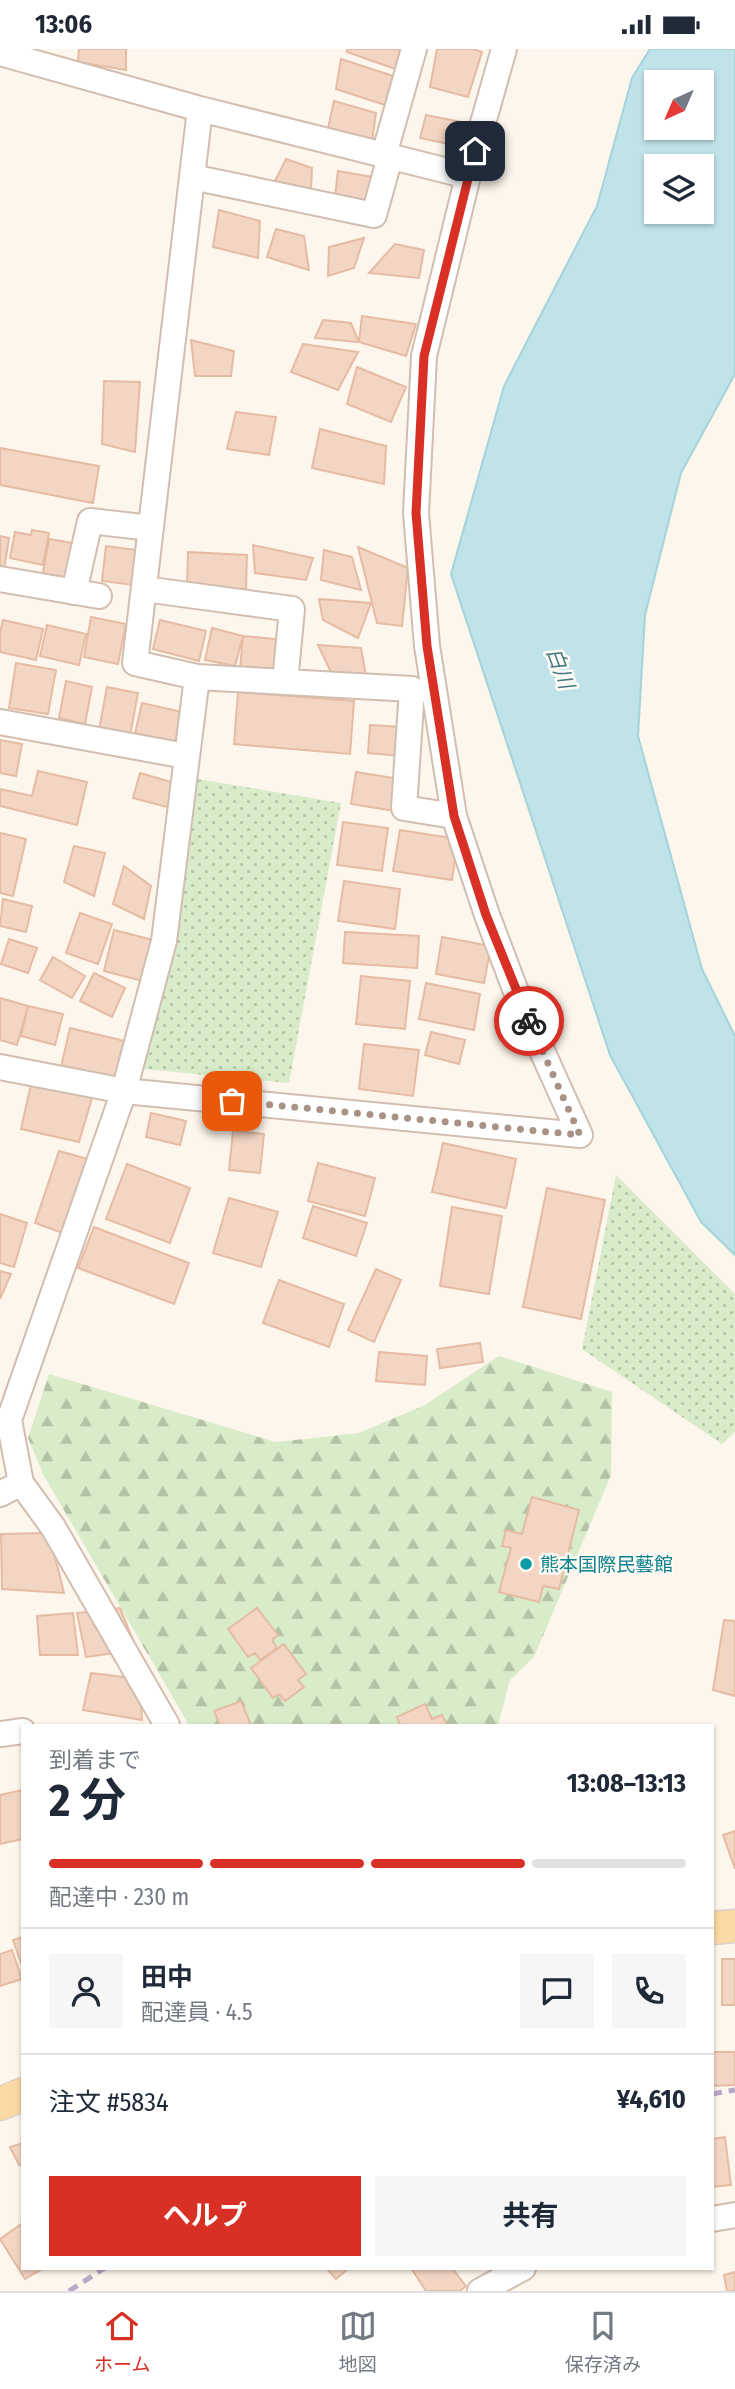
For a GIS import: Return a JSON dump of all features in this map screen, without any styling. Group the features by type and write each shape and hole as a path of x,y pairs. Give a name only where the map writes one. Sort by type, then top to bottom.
{"main road":[{"path":"714,1928 735,1926"},
{"path":"0,2104 21,2095"}],"street":[{"path":"192,177 374,215 414,49"},
{"path":"0,1067 124,1091 580,1135 520,1002 486,915 454,816 427,646 416,513 424,356 468,176 504,49"},
{"path":"0,53 200,109 468,176"},
{"path":"200,109 135,663 197,677 412,689 404,808 454,816"},
{"path":"74,592 90,521 151,528"},
{"path":"0,579 99,596"},
{"path":"144,589 292,608 285,682"},
{"path":"166,1724 53,1527 11,1489 9,1420 124,1091 164,941 197,677"},
{"path":"0,722 186,757"},
{"path":"0,1734 21,1731"},
{"path":"714,2219 735,2215"},
{"path":"480,2291 519,2270"}],"green space":[{"path":"197,779 341,803 289,1083 144,1069"},
{"path":"616,1175 735,1294 735,1432 722,1444 582,1349"},
{"path":"499,1356 612,1392 611,1475 534,1657 510,1680 498,1724 188,1724 44,1476 28,1438 49,1374 276,1442 359,1433 425,1405"}],"water":[{"name":"白川","path":"650,49 735,49 735,374 681,473 645,615 638,736 702,969 735,1036 735,1255 701,1222 610,1055 451,574 504,386 597,206 632,78"}],"building":[{"path":"79,49 126,49 126,70 78,62"},
{"path":"347,49 400,49 395,69 347,52"},
{"path":"437,49 474,49 482,52 468,97 430,87"},
{"path":"341,59 393,76 385,105 336,89"},
{"path":"334,101 376,113 372,142 328,128"},
{"path":"426,115 461,122 449,144 420,138"},
{"path":"286,159 312,168 311,189 275,181"},
{"path":"338,171 373,177 366,200 335,197"},
{"path":"219,210 260,221 258,258 213,247"},
{"path":"276,229 304,236 309,270 267,257"},
{"path":"364,238 354,268 328,276 329,247"},
{"path":"395,244 424,250 419,278 369,273"},
{"path":"362,316 416,324 406,356 359,342"},
{"path":"323,320 351,323 359,342 315,338"},
{"path":"191,340 234,351 231,376 195,376"},
{"path":"303,344 358,352 338,390 291,372"},
{"path":"357,367 406,387 391,422 347,404"},
{"path":"104,381 140,382 135,452 102,444"},
{"path":"236,412 276,417 269,455 227,449"},
{"path":"320,429 386,446 384,484 312,468"},
{"path":"0,448 99,466 93,503 0,485"},
{"path":"32,530 49,533 43,565 10,558 15,532 31,535"},
{"path":"0,536 9,538 4,570 0,569"},
{"path":"49,539 79,544 65,582 42,578"},
{"path":"253,545 313,558 306,580 255,573"},
{"path":"106,546 137,550 133,585 102,581"},
{"path":"358,547 408,568 402,626 377,623"},
{"path":"324,550 352,557 361,590 321,580"},
{"path":"188,552 247,555 246,589 187,587"},
{"path":"319,599 371,603 358,638 323,620"},
{"path":"91,617 126,624 118,664 84,657"},
{"path":"3,620 43,629 36,660 0,652"},
{"path":"160,620 206,631 199,661 153,649"},
{"path":"47,625 86,634 79,665 40,656"},
{"path":"212,628 243,636 235,666 205,660"},
{"path":"243,636 284,640 280,674 240,670"},
{"path":"318,645 361,648 367,681 332,674"},
{"path":"16,663 56,670 48,714 9,708"},
{"path":"66,681 92,687 85,724 59,718"},
{"path":"107,687 138,693 130,736 99,730"},
{"path":"238,692 354,701 350,754 234,744"},
{"path":"142,703 182,712 175,743 135,733"},
{"path":"370,725 403,727 401,756 368,753"},
{"path":"0,740 22,744 16,776 0,773"},
{"path":"38,771 87,782 77,825 0,806 0,789 32,796"},
{"path":"356,772 400,779 395,811 351,804"},
{"path":"140,773 178,784 171,808 133,798"},
{"path":"343,822 388,828 382,871 337,865"},
{"path":"400,830 458,839 452,880 393,871"},
{"path":"0,833 26,839 13,896 0,893"},
{"path":"74,846 105,853 94,896 64,882"},
{"path":"124,866 151,886 144,919 113,904"},
{"path":"344,881 400,889 395,929 338,921"},
{"path":"3,899 32,906 26,932 0,926"},
{"path":"80,913 112,924 98,964 66,953"},
{"path":"114,930 153,940 143,981 104,971"},
{"path":"345,932 419,936 417,968 343,963"},
{"path":"442,937 491,946 484,983 436,974"},
{"path":"9,939 37,948 28,973 1,964"},
{"path":"53,957 85,976 72,998 40,980"},
{"path":"94,973 125,988 112,1017 80,1001"},
{"path":"361,976 410,981 405,1029 356,1024"},
{"path":"426,983 480,994 474,1030 419,1019"},
{"path":"0,998 28,1006 17,1045 0,1040"},
{"path":"28,1006 63,1014 55,1045 21,1036"},
{"path":"70,1028 129,1042 120,1081 61,1067"},
{"path":"431,1032 465,1040 459,1064 425,1055"},
{"path":"364,1044 419,1050 413,1096 359,1089"},
{"path":"31,1084 92,1098 79,1142 21,1129"},
{"path":"151,1113 186,1121 180,1145 146,1137"},
{"path":"233,1131 264,1134 260,1173 229,1170"},
{"path":"443,1143 516,1159 506,1208 432,1192"},
{"path":"59,1151 91,1160 65,1234 35,1223"},
{"path":"318,1163 375,1178 365,1216 308,1201"},
{"path":"127,1164 190,1188 170,1243 106,1219"},
{"path":"547,1188 605,1200 581,1319 523,1307"},
{"path":"229,1198 278,1212 261,1267 213,1253"},
{"path":"313,1206 367,1223 356,1256 303,1238"},
{"path":"452,1207 502,1216 489,1294 440,1286"},
{"path":"0,1214 27,1223 14,1267 0,1263"},
{"path":"94,1227 189,1263 174,1304 78,1268"},
{"path":"376,1269 401,1280 374,1342 348,1330"},
{"path":"0,1271 11,1274 0,1299"},
{"path":"279,1280 344,1304 329,1347 263,1323"},
{"path":"480,1343 483,1362 440,1368 437,1349"},
{"path":"379,1352 427,1356 425,1385 376,1381"},
{"path":"532,1497 579,1510 559,1589 543,1586 539,1602 499,1592 511,1548 502,1546 506,1530 522,1534"},
{"path":"49,1533 64,1593 2,1589 1,1534"},
{"path":"120,1608 137,1650 86,1657 77,1613"},
{"path":"257,1608 278,1635 272,1640 277,1648 260,1660 255,1653 248,1657 228,1629"},
{"path":"73,1613 78,1655 40,1655 37,1616"},
{"path":"724,1620 735,1621 735,1696 713,1690"},
{"path":"284,1644 306,1674 298,1680 304,1687 285,1701 279,1694 273,1698 251,1668"},
{"path":"91,1673 140,1679 142,1720 83,1710"},
{"path":"241,1701 251,1724 220,1724 214,1711"},
{"path":"425,1704 432,1719 442,1715 446,1724 400,1724 397,1717"},
{"path":"21,1790 21,1839 0,1844 0,1795"},
{"path":"735,1831 735,1869 723,1835"},
{"path":"21,1938 21,1963 13,1940"},
{"path":"12,1950 21,1979 0,1986 0,1954"},
{"path":"722,1959 735,1959 735,2005 722,2005"},
{"path":"714,2052 735,2052 735,2085 714,2086"},
{"path":"725,2137 731,2185 714,2187 714,2139"},
{"path":"21,2144 21,2164 19,2165 10,2147"},
{"path":"21,2224 21,2270 41,2270 25,2279 0,2239"},
{"path":"328,2270 347,2270 336,2279"},
{"path":"412,2270 454,2270 466,2286 460,2291 426,2291"},
{"path":"735,2272 735,2291 727,2291 724,2275"}],"railway":[{"path":"714,2094 735,2090"},
{"path":"69,2291 102,2270"}],"way so far":[{"path":"232,1101 580,1135 529,1021"}],"place":[{"name":"熊本国際民藝館","path":"526,1564"}],"route":[{"path":"475,151 424,356 416,513 427,646 454,816 486,915 529,1021"}]}
